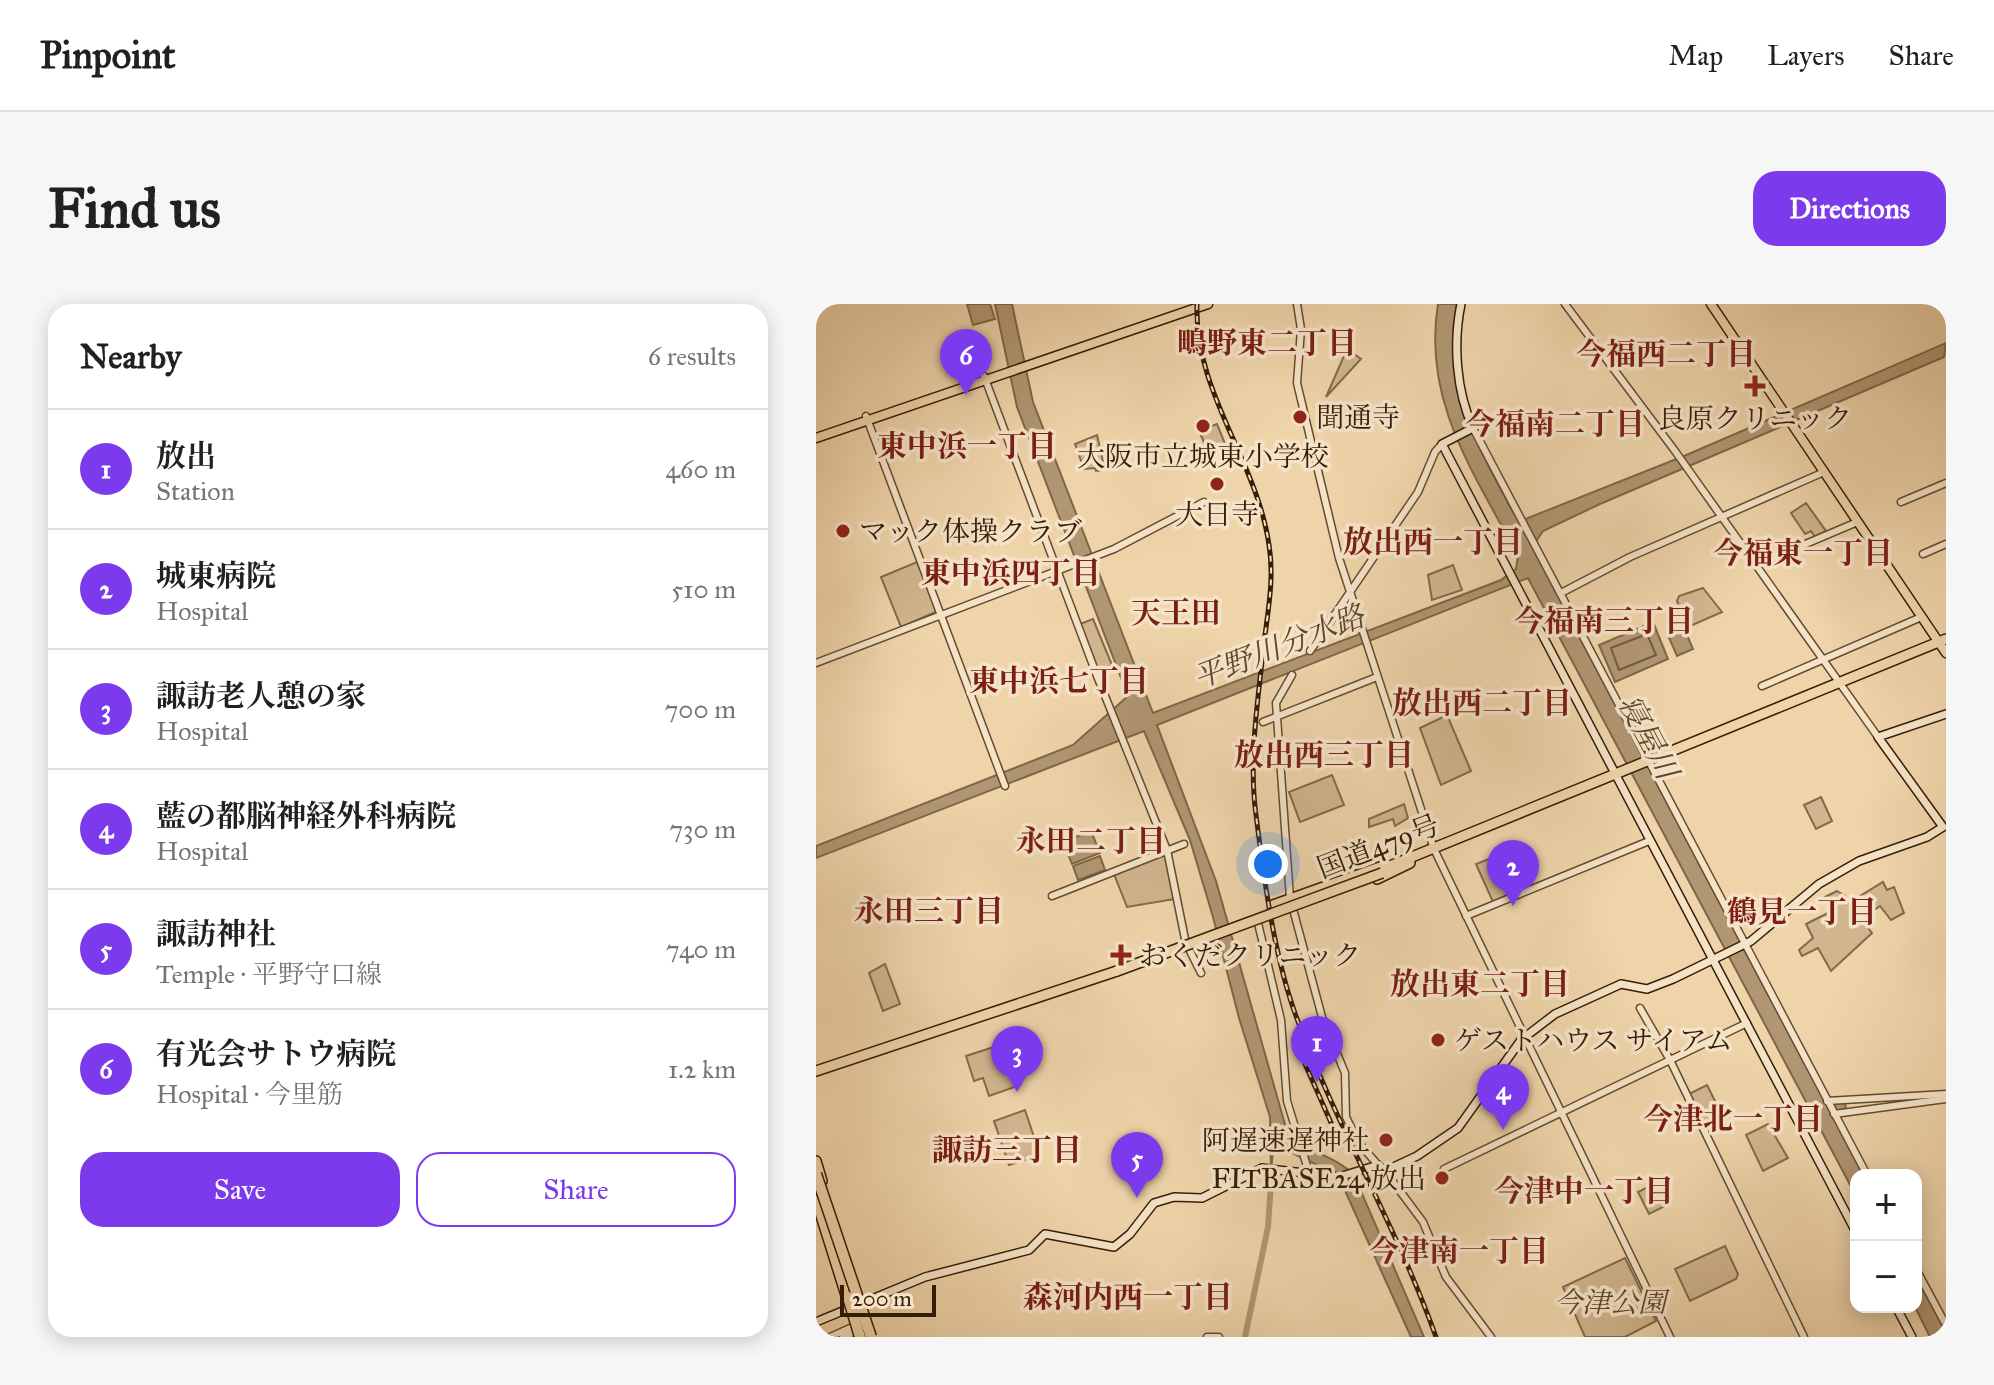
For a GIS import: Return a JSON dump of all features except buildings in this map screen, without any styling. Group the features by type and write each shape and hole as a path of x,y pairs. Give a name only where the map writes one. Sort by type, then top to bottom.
{"highway":[{"path":"1617,778 1943,645"},
{"name":"国道479号","path":"816,1069 1116,969 1435,852 1617,778"},
{"path":"1273,905 1405,862"},
{"path":"1276,917 1405,862"},
{"path":"816,1164 820,1204 850,1308 866,1333"},
{"path":"818,1183 834,1250 866,1333"},
{"path":"818,1183 866,1333"},
{"path":"820,1204 861,1304 866,1333"}],"main road":[{"path":"1027,364 1196,304"},
{"path":"816,435 1208,304"},
{"path":"1461,304 1455,337 1464,403 1472,429 1442,444 1850,1220"},
{"path":"1711,304 1919,618 1943,645"},
{"path":"816,1322 946,1270 1029,1250 1045,1234 1110,1248 1130,1234 1154,1203 1174,1197 1202,1198 1259,1169 1339,1177 1382,1168 1417,1156 1458,1128 1524,1036 1555,1014 1619,984 1654,988 1743,945 1819,884 1859,861 1945,828 1878,737 1946,714"},
{"path":"816,1164 820,1204"},
{"path":"1899,1313 1912,1337"}],"street":[{"path":"1297,304 1301,329 1297,381 1349,592 1435,852 1670,1337"},
{"path":"1565,304 1689,471 1839,687 1878,737"},
{"path":"985,378 1167,850 1186,943 1201,973"},
{"path":"867,418 1005,785"},
{"path":"1472,429 1864,1169"},
{"path":"1310,651 1418,492 1435,452 1442,444"},
{"path":"1561,593 1630,557 1824,472"},
{"path":"1901,502 1946,483"},
{"path":"816,663 1092,557 1151,532 1204,502"},
{"path":"1756,565 1855,523"},
{"path":"1923,554 1946,544"},
{"path":"1762,686 1919,618"},
{"path":"1292,675 1276,703 1290,898 1322,1017 1345,1073 1346,1117 1359,1143 1423,1222 1446,1277 1491,1337"},
{"path":"1263,722 1377,677"},
{"path":"1466,916 1649,841"},
{"path":"1052,896 1184,844"},
{"path":"1256,917 1277,1000 1286,1054 1286,1095 1310,1176"},
{"path":"1640,1008 1670,1060 1804,1337"},
{"path":"1444,1169 1747,1023"},
{"path":"1828,1102 1946,1096"},
{"path":"1833,1112 1946,1096"},
{"path":"1922,1280 1946,1325"},
{"path":"830,1337 866,1333"},
{"path":"843,1337 866,1333"},
{"path":"1207,1337 1219,1337"}],"green space":[{"path":"1347,349 1361,359 1326,397"},
{"path":"1217,424 1225,444 1222,445 1223,450 1210,456 1199,431"},
{"path":"1097,435 1105,470 1084,469 1075,444"},
{"path":"1806,503 1826,531 1815,537 1811,531 1805,534 1791,513"},
{"path":"917,562 938,611 901,627 881,577"},
{"path":"1453,565 1462,590 1432,600 1428,575"},
{"path":"1703,588 1722,612 1688,627 1677,601 1679,596"},
{"path":"1093,619 1112,665 1099,672 1080,624"},
{"path":"1447,715 1471,771 1441,785 1420,728"},
{"path":"1332,775 1344,805 1300,822 1289,792"},
{"path":"1821,797 1832,821 1816,829 1804,805"},
{"path":"1404,804 1408,818 1395,826 1393,819 1369,827 1369,819"},
{"path":"1504,853 1519,890 1493,902 1476,864"},
{"path":"1165,854 1175,899 1127,907 1114,874"},
{"path":"1883,882 1887,890 1894,887 1904,913 1891,920 1880,906 1873,911 1860,896"},
{"path":"1837,891 1845,896 1872,933 1831,971 1818,948 1802,956 1799,950 1813,938 1806,924 1832,911 1825,897"},
{"path":"885,964 900,1004 883,1011 869,973"},
{"path":"1006,1043 1020,1085 989,1096 983,1078 974,1081 966,1056"},
{"path":"1707,1085 1723,1117 1706,1126 1689,1094"},
{"path":"1025,1110 1040,1155 1009,1165 994,1121"},
{"path":"1768,1124 1788,1158 1763,1171 1746,1135"},
{"path":"1660,1181 1671,1203 1649,1214 1638,1192"},
{"path":"1725,1246 1738,1274 1736,1279 1690,1301 1675,1269"},
{"name":"今津公園","path":"1625,1258 1656,1321 1625,1337 1585,1337 1563,1287"}],"water":[{"path":"967,304 990,304 995,319 973,325"},
{"path":"995,304 1012,304 1033,402 1153,713 1501,580 1516,569 1518,556 1470,466 1445,405 1435,340 1438,304 1457,304 1453,333 1458,388 1475,439 1514,514 1523,520 1684,456 1946,343 1944,357 1600,504 1543,531 1535,543 1740,940 1740,948 1745,951 1827,1103 1845,1103 1846,1109 1835,1111 1862,1169 1850,1169 1850,1185 1528,578 1157,725 1216,881 1286,1128 1301,1143 1354,1175 1424,1337 1411,1337 1338,1175 1294,1154 1275,1131 1271,1170 1270,1117 1239,1018 1213,917 1190,840 1144,731 816,858 816,846 1073,745 1128,696 1017,407"},
{"path":"1653,622 1668,659 1615,682 1599,645"},
{"path":"1683,626 1693,649 1677,656 1667,633"},
{"path":"1091,831 1100,853 1072,864 1063,842"},
{"path":"1100,856 1105,870 1078,880 1073,866"},
{"path":"1922,1283 1946,1329 1946,1337 1930,1337 1918,1313 1922,1313"}],"waterway":[{"path":"1245,1337 1268,1227 1272,1168"}],"railway":[{"path":"1197,304 1205,367 1252,484 1269,545 1270,590 1253,771 1259,840 1276,943 1288,993 1312,1057 1403,1256 1436,1337"},
{"path":"1294,1039 1336,1134"}],"place":[{"name":"良原クリニック","path":"1755,386"},
{"name":"有光会サトウ病院","path":"966,395"},
{"name":"聞通寺","path":"1300,417"},
{"name":"大阪市立城東小学校","path":"1203,426"},
{"name":"大日寺","path":"1217,484"},
{"name":"マック体操クラブ","path":"843,531"},
{"name":"城東病院","path":"1513,906"},
{"name":"おくだクリニック","path":"1121,955"},
{"name":"ゲストハウス サイアム","path":"1438,1040"},
{"name":"放出","path":"1317,1082"},
{"name":"諏訪老人憩の家","path":"1017,1092"},
{"name":"藍の都脳神経外科病院","path":"1503,1130"},
{"name":"阿遅速遅神社","path":"1386,1140"},
{"name":"FITBASE24 放出","path":"1442,1178"},
{"name":"諏訪神社","path":"1137,1198"}],"district":[{"name":"鴫野東二丁目","path":"1267,343"},
{"name":"今福西二丁目","path":"1666,354"},
{"name":"今福南二丁目","path":"1555,424"},
{"name":"東中浜一丁目","path":"967,446"},
{"name":"放出西一丁目","path":"1433,542"},
{"name":"今福東一丁目","path":"1803,553"},
{"name":"東中浜四丁目","path":"1011,573"},
{"name":"天王田","path":"1176,613"},
{"name":"今福南三丁目","path":"1604,621"},
{"name":"東中浜七丁目","path":"1059,681"},
{"name":"放出西二丁目","path":"1482,703"},
{"name":"放出西三丁目","path":"1324,755"},
{"name":"永田二丁目","path":"1091,841"},
{"name":"永田三丁目","path":"929,911"},
{"name":"鶴見一丁目","path":"1802,912"},
{"name":"放出東二丁目","path":"1480,984"},
{"name":"今津北一丁目","path":"1733,1119"},
{"name":"諏訪三丁目","path":"1007,1150"},
{"name":"今津中一丁目","path":"1584,1191"},
{"name":"今津南一丁目","path":"1459,1251"},
{"name":"森河内西一丁目","path":"1128,1297"}],"water label":[{"name":"平野川分水路","path":"1279,647"},
{"name":"寝屋川","path":"1648,737"}]}
